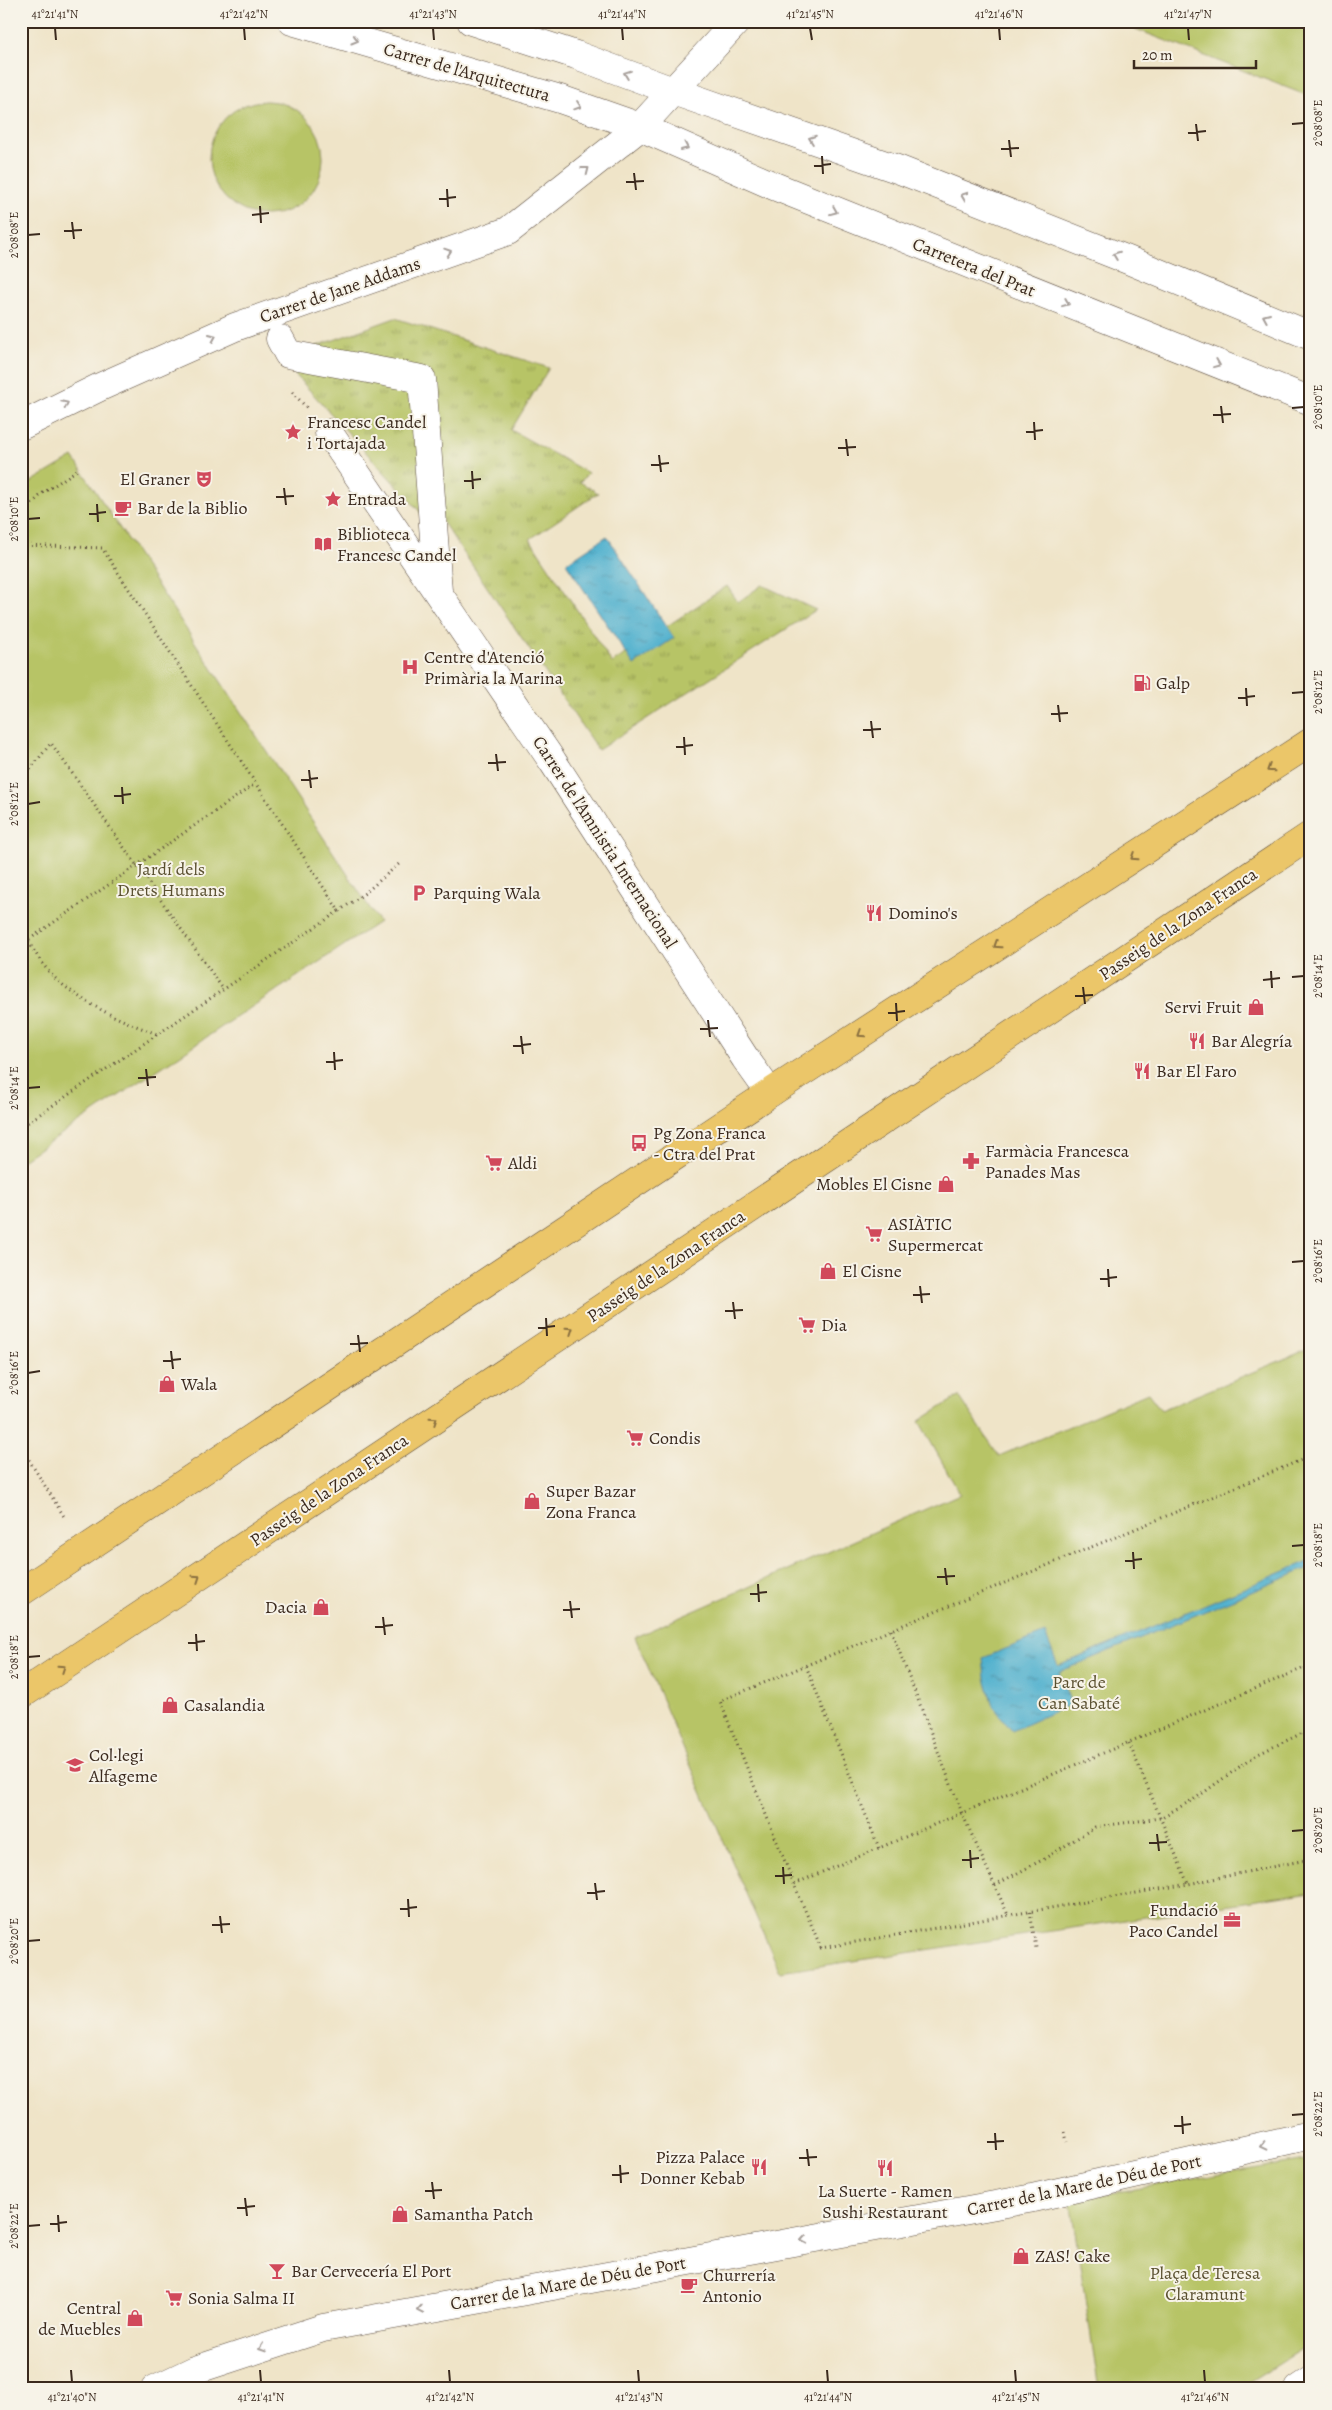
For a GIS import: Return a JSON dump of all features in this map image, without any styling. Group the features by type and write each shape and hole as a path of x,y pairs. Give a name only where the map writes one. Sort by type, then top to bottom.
{"main road":[{"path":"21,1592 770,1093 1311,742"},
{"name":"Passeig de la Zona Franca","path":"21,1695 1311,835"}],"street":[{"name":"Carrer de l'Arquitectura","path":"292,21 560,99 640,127"},
{"path":"471,21 576,55 900,170 1128,260 1311,336"},
{"name":"Carrer de Jane Addams","path":"21,426 100,387 235,327 508,231 640,127 737,21"},
{"name":"Carretera del Prat","path":"640,127 774,186 1311,401"},
{"name":"Carrer de l'Amnistia Internacional","path":"280,339 288,354 422,379 438,592"},
{"name":"Carrer de l'Amnistia Internacional","path":"329,433 558,770 745,1058 770,1093"},
{"name":"Carrer de la Mare de Déu de Port","path":"155,2389 195,2370 322,2328 1028,2199 1311,2135"},
{"path":"1298,2389 1311,2381"}],"path":[{"path":"21,514 43,493 80,468"},
{"path":"21,545 102,548 338,911"},
{"path":"21,781 51,743 223,989"},
{"path":"21,945 138,867 255,784"},
{"path":"21,1126 365,893 400,863"},
{"path":"21,929 56,979 123,1022 158,1034"},
{"path":"21,1447 65,1518"},
{"path":"1311,1456 720,1701 821,1948 1188,1884 1311,1859"},
{"path":"891,1630 962,1813 1008,1915"},
{"path":"794,1884 1311,1665"},
{"path":"806,1666 879,1848"},
{"path":"1305,1668 1311,1683"},
{"path":"995,1885 1044,1859 1095,1827 1160,1818 1196,1798 1256,1755 1311,1729"},
{"path":"1129,1743 1188,1884"},
{"path":"1030,1912 1036,1948"},
{"path":"1065,2132 1067,2142"}],"green space":[{"path":"1115,21 1311,21 1311,97"},
{"path":"266,101 288,105 307,117 319,136 323,158 319,180 307,199 288,211 266,215 244,211 225,199 213,180 209,158 213,136 225,117 244,105"},
{"path":"395,318 549,368 511,430 588,473 580,482 598,493 530,539 612,663 727,586 738,602 762,585 816,610 598,750 442,521 429,377 306,350"},
{"path":"282,360 416,387 424,516"},
{"name":"Jardí dels Drets Humans","path":"73,457 379,922 21,1161 21,488"},
{"name":"Parc de Can Sabaté","path":"1311,1348 1311,1892 780,1972 635,1637 960,1494 919,1421 959,1396 999,1456 1148,1393 1161,1410"},
{"name":"Plaça de Teresa Claramunt","path":"1311,2159 1311,2344 1239,2389 1099,2389 1070,2200"}],"water":[{"path":"607,536 674,638 634,665 566,563"},
{"path":"1311,1560 1311,1567 1059,1672 1071,1704 1012,1731 993,1706 985,1678 983,1658 1045,1633 1058,1666"}],"place":[{"name":"Francesc Candel i Tortajada","path":"293,432"},
{"name":"El Graner","path":"204,479"},
{"name":"Entrada","path":"333,499"},
{"name":"Bar de la Biblio","path":"123,508"},
{"name":"Biblioteca Francesc Candel","path":"323,544"},
{"name":"Centre d'Atenció Primària la Marina","path":"410,667"},
{"name":"Galp","path":"1142,683"},
{"name":"Parquing Wala","path":"419,893"},
{"name":"Domino's","path":"874,913"},
{"name":"Servi Fruit","path":"1256,1007"},
{"name":"Bar Alegría","path":"1197,1041"},
{"name":"Bar El Faro","path":"1142,1071"},
{"name":"Pg Zona Franca - Ctra del Prat","path":"639,1143"},
{"name":"Farmàcia Francesca Panades Mas","path":"971,1161"},
{"name":"Aldi","path":"494,1163"},
{"name":"Mobles El Cisne","path":"946,1184"},
{"name":"ASIÀTIC Supermercat","path":"874,1234"},
{"name":"El Cisne","path":"828,1271"},
{"name":"Dia","path":"807,1325"},
{"name":"Wala","path":"167,1384"},
{"name":"Condis","path":"635,1438"},
{"name":"Super Bazar Zona Franca","path":"532,1501"},
{"name":"Dacia","path":"321,1607"},
{"name":"Casalandia","path":"170,1705"},
{"name":"Col·legi Alfageme","path":"75,1765"},
{"name":"Fundació Paco Candel","path":"1232,1920"},
{"name":"Pizza Palace Donner Kebab","path":"759,2167"},
{"name":"La Suerte - Ramen Sushi Restaurant","path":"885,2168"},
{"name":"Samantha Patch","path":"400,2214"},
{"name":"ZAS! Cake","path":"1021,2256"},
{"name":"Bar Cervecería El Port","path":"277,2271"},
{"name":"Churrería Antonio","path":"689,2285"},
{"name":"Sonia Salma II","path":"174,2298"},
{"name":"Central de Muebles","path":"135,2318"}]}
